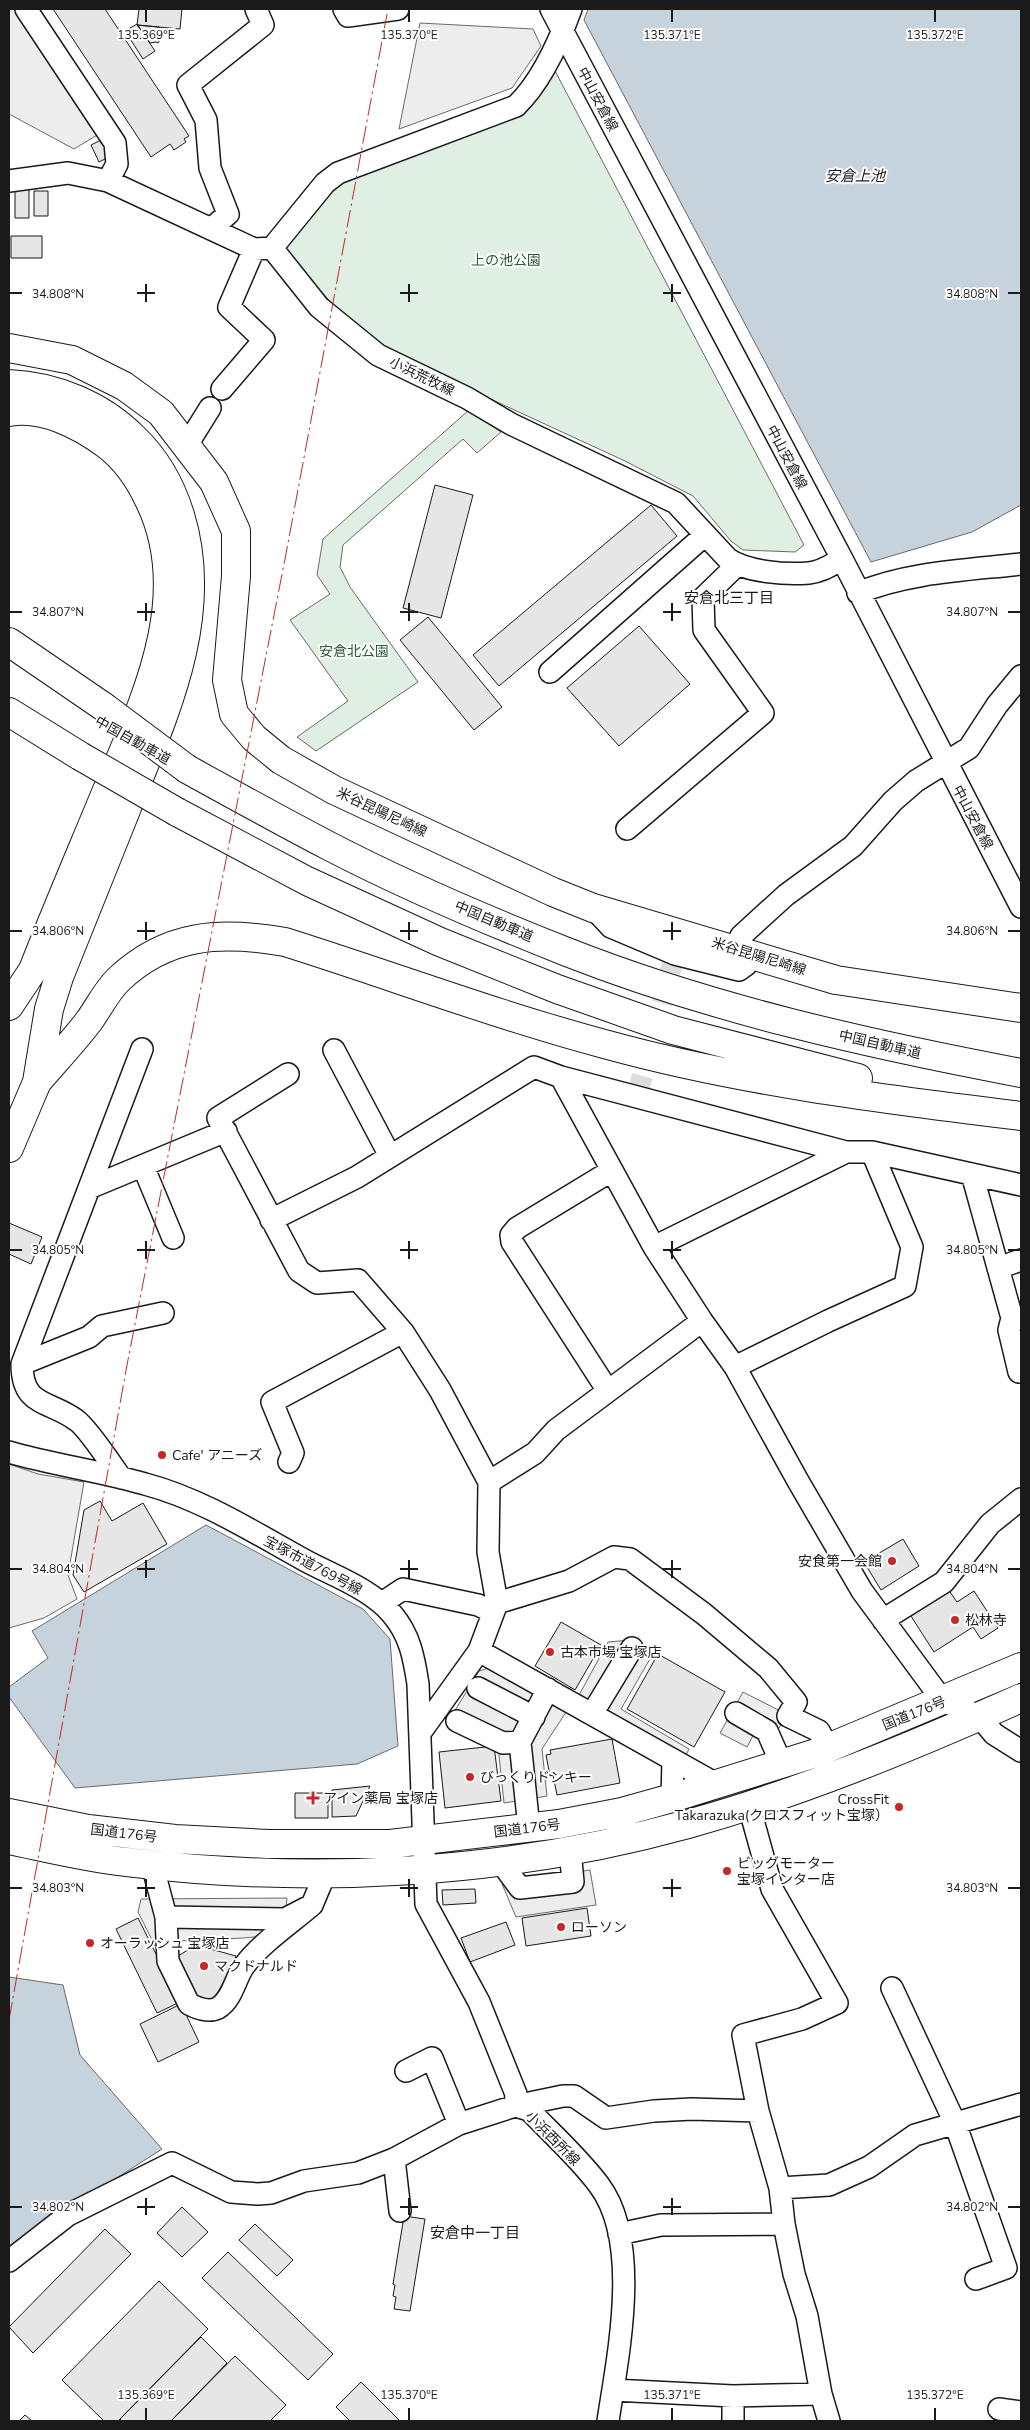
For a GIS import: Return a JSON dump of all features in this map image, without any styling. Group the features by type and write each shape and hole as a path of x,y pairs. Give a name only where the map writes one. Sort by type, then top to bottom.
{"main road":[{"name":"米谷昆陽尼崎線","path":"9,348 72,360 124,386 161,413 214,482 236,531 236,576 227,680 234,714 254,738 281,760 334,790 553,892 593,908 744,951 836,980 1021,1008"},
{"path":"9,384 44,388 80,400 124,427 142,445 162,473 179,509 187,536 191,576 190,609 177,673 165,712 59,977 49,1009 37,1082 9,1148"},
{"path":"9,412 39,413 65,420 92,434 116,453 133,470 158,518 166,564 168,592 164,626 148,690 33,970 9,1006"},
{"path":"9,642 100,714"},
{"name":"中国自動車道","path":"9,665 100,714 187,769 330,847 452,904 568,952 684,992 813,1029 1021,1073"},
{"path":"9,712 177,812 324,889 440,942 575,995 673,1030 804,1065 935,1096 1021,1112"},
{"path":"37,1082 89,1021 103,998 117,981 150,955 169,946 189,940 225,936 255,937 294,945 512,1017 610,1046 728,1072 842,1093 1021,1116"},
{"name":"国道176号","path":"9,1813 88,1829 175,1839 268,1844 390,1844 529,1828 622,1812 782,1765 943,1701 1021,1667"},
{"name":"国道176号","path":"9,1840 86,1856 152,1864 250,1872 325,1874 425,1870 500,1861 570,1850 687,1824 749,1806 823,1781 930,1738 1021,1698"},
{"path":"9,1803 88,1829"}],"street":[{"path":"26,9 115,143 117,164 108,181"},
{"path":"211,229 228,214 210,168 206,120 188,85 263,25 256,9"},
{"path":"344,9 348,16 398,9"},
{"name":"中山安倉線","path":"551,9 842,560 1021,907"},
{"path":"222,390 264,340 229,306 263,249 325,183 338,173 516,106 526,96 563,32 571,9"},
{"name":"小浜荒牧線","path":"9,181 68,173 108,181 211,229 263,249 319,306 378,355 467,398 511,424 676,503 705,535 737,565"},
{"path":"187,445 210,408"},
{"path":"550,672 705,535"},
{"path":"627,829 763,712 704,630 703,598 737,565 751,570 810,573 825,569 842,560"},
{"path":"858,593 876,585 922,576 1021,564"},
{"path":"744,951 741,936 786,895 853,846 893,801 916,781 969,748 997,705 1021,676"},
{"path":"121,1478 77,1420 37,1401 28,1392 22,1379 22,1364 142,1049"},
{"path":"334,1050 390,1156"},
{"path":"271,1220 356,1177 534,1066 561,1077 846,1152 872,1152 1021,1185"},
{"path":"288,1074 218,1118 299,1271 317,1283 358,1280 403,1332 440,1390 488,1482 488,1552 495,1608 479,1651 420,1733"},
{"path":"561,1077 654,1247 702,1321 735,1367 857,1583 943,1701 979,1716 994,1734 1021,1751"},
{"path":"89,1188 226,1131"},
{"path":"654,1247 846,1152"},
{"path":"735,1367 828,1321 905,1286 912,1247 872,1152"},
{"path":"143,1166 173,1238"},
{"path":"606,1174 517,1228 511,1235 512,1242 608,1391"},
{"path":"972,1174 1012,1318 1009,1330 1019,1372"},
{"path":"998,1268 1021,1260"},
{"path":"22,1364 89,1337 102,1326 163,1313"},
{"path":"488,1482 535,1453 556,1430 702,1321"},
{"path":"289,1462 293,1453 272,1402 403,1332"},
{"name":"宝塚市道769号線","path":"9,1452 147,1484 209,1510 352,1585 382,1603 402,1627 414,1656 420,1733 424,1840"},
{"path":"883,1620 944,1582 990,1524 1021,1498"},
{"path":"382,1603 403,1589 495,1608 569,1581 614,1557 630,1559 704,1614 768,1668 796,1702 788,1716 820,1732 828,1748"},
{"path":"592,1714 632,1648"},
{"path":"479,1651 718,1785"},
{"path":"478,1688 534,1717"},
{"path":"529,1828 520,1742 548,1689"},
{"path":"736,1713 767,1730 782,1765"},
{"path":"457,1721 502,1743 520,1742"},
{"path":"672,1798 673,1760"},
{"path":"749,1806 772,1889 837,2003 802,2019 744,2035 758,2111 780,2188 784,2224 794,2274 807,2316 821,2394 829,2421"},
{"name":"小浜西所線","path":"424,1840 426,1904 479,2002 516,2094 515,2106 529,2110 599,2185 617,2216 624,2304 608,2421"},
{"path":"152,1864 166,1917 168,1961 189,2004 208,2010 217,2008 227,1999 244,1966 256,1953 312,1905 325,1874"},
{"path":"166,1917 286,1919 312,1905"},
{"path":"892,1988 956,2123 1006,2268 976,2279"},
{"path":"406,2071 432,2058 459,2124"},
{"path":"9,2261 68,2215 172,2163 231,2192 271,2193 304,2180 358,2172 394,2160 459,2124 515,2106 563,2096 574,2096 606,2118 654,2111 692,2109 758,2111"},
{"path":"780,2188 829,2185 869,2167 916,2135 1021,2104"},
{"path":"394,2160 400,2210"},
{"path":"619,2234 661,2225 784,2224"},
{"path":"613,2390 733,2396 821,2394"},
{"path":"733,2396 733,2421"},
{"path":"999,2408 1021,2412"}],"green space":[{"name":"上の池公園","path":"554,69 804,545 795,552 743,550 731,541 693,496 625,461 393,354 353,327 282,248 333,186 518,114"},
{"name":"安倉北公園","path":"469,410 501,432 477,453 463,439 343,545 340,567 350,587 418,682 316,751 297,737 348,701 290,620 330,594 317,575 323,539"}],"shaded area":[{"path":"9,9 14,9 22,20 99,134 74,149 9,114"},
{"path":"420,23 533,29 541,46 512,88 399,129"},
{"path":"9,1464 38,1474 84,1482 68,1575 77,1599 44,1618 9,1628"},
{"path":"630,1640 654,1652 621,1709 689,1749 683,1761 579,1695 608,1642"},
{"path":"495,1666 568,1709 542,1749 547,1796 504,1803 498,1746 448,1722 479,1671"},
{"path":"743,1692 786,1714 779,1728 754,1734 747,1747 720,1733"},
{"path":"590,1870 596,1905 516,1917 502,1884"},
{"path":"287,1898 285,1919 274,1935 244,1938 179,1941 155,1946 138,1912 141,1899"}],"water":[{"name":"安倉上池","path":"588,9 1021,9 1021,505 972,532 871,562 584,20"},
{"path":"206,1525 363,1609 390,1639 398,1746 357,1764 75,1788 9,1697 9,1687 48,1658 32,1631"},
{"path":"9,1977 63,1985 80,2055 162,2149 9,2247"}],"building":[{"path":"53,9 105,9 189,136 184,139 186,142 174,150 170,144 151,157"},
{"path":"139,9 182,9 180,29 137,25"},
{"path":"137,24 155,51 143,59 125,31"},
{"path":"137,25 159,27 164,34 158,43 150,43"},
{"path":"101,140 109,157 99,162 91,145"},
{"path":"15,189 29,189 29,218 15,218"},
{"path":"34,191 48,191 48,216 34,216"},
{"path":"11,236 42,236 42,258 11,258"},
{"path":"435,485 473,495 441,618 403,608"},
{"path":"651,505 677,536 499,686 473,655"},
{"path":"428,617 502,707 474,730 400,640"},
{"path":"639,626 690,684 619,746 567,688"},
{"path":"9,1223 42,1237 31,1264 9,1254"},
{"path":"100,1501 112,1521 143,1503 167,1544 84,1592 73,1575 84,1510"},
{"path":"903,1539 919,1566 881,1590 864,1562"},
{"path":"948,1589 957,1602 974,1591 998,1628 981,1639 973,1627 934,1652 909,1613"},
{"path":"561,1622 601,1645 575,1690 535,1666"},
{"path":"658,1654 725,1692 694,1747 627,1709"},
{"path":"612,1739 620,1783 557,1795 553,1775 550,1776 546,1755 551,1754 550,1750"},
{"name":"びっくりドンキー","path":"494,1746 501,1801 445,1808 439,1752"},
{"path":"370,1786 356,1816 332,1817 332,1790"},
{"path":"295,1793 328,1793 328,1818 295,1818"},
{"path":"475,1889 476,1903 443,1905 442,1890"},
{"path":"587,1908 591,1936 526,1946 522,1918"},
{"path":"138,1918 180,2002 157,2013 116,1929"},
{"path":"506,1922 515,1945 470,1962 461,1938"},
{"path":"196,1945 236,1956 219,1996 198,2004 177,1970 178,1956"},
{"path":"181,2004 199,2042 158,2062 140,2024"},
{"path":"182,2207 208,2232 182,2257 157,2233"},
{"path":"404,2216 425,2219 410,2311 394,2309 396,2297 393,2296 395,2285 393,2284"},
{"path":"255,2224 293,2260 277,2276 239,2240"},
{"path":"105,2229 131,2254 33,2353 9,2327"},
{"path":"228,2252 333,2354 308,2380 202,2278"},
{"path":"159,2281 208,2329 118,2421 104,2421 62,2380"},
{"path":"201,2337 227,2363 171,2421 122,2421 120,2419"},
{"path":"235,2356 286,2405 270,2421 171,2421"},
{"path":"361,2382 400,2421 350,2421 336,2407"},
{"path":"25,2415 32,2421 19,2421"}],"tunnel":[{"path":"637,1096 675,954"}],"power":[{"path":"9,2020 127,1365 285,559 388,9"}],"place":[{"name":"Cafe' アニーズ","path":"162,1455"},
{"name":"安食第一会館","path":"892,1561"},
{"name":"松林寺","path":"955,1620"},
{"name":"古本市場 宝塚店","path":"550,1652"},
{"name":"びっくりドンキー","path":"470,1777"},
{"name":"アイン薬局 宝塚店","path":"313,1798"},
{"name":"CrossFit Takarazuka(クロスフィット宝塚）","path":"899,1807"},
{"name":"ビッグモーター 宝塚インター店","path":"727,1871"},
{"name":"ローソン","path":"561,1927"},
{"name":"オーラッシュ 宝塚店","path":"90,1943"},
{"name":"マクドナルド","path":"204,1966"}],"district":[{"name":"安倉北三丁目","path":"729,598"},
{"name":"安倉中一丁目","path":"475,2233"}]}
